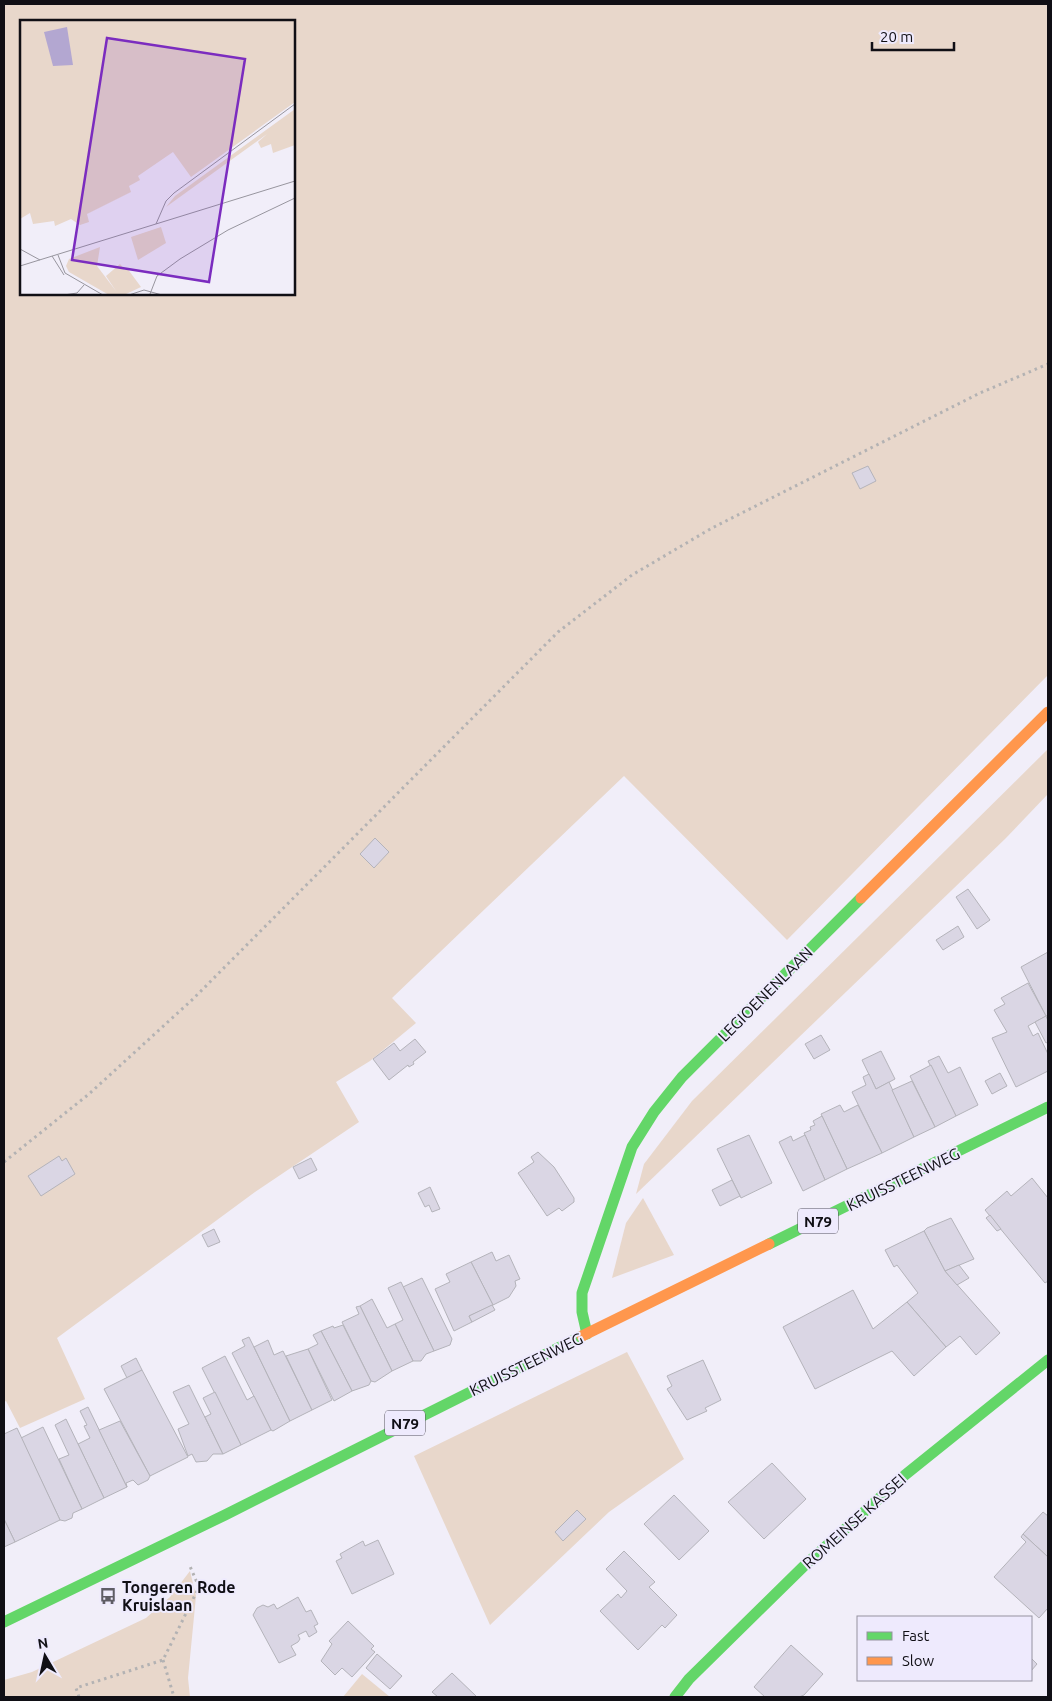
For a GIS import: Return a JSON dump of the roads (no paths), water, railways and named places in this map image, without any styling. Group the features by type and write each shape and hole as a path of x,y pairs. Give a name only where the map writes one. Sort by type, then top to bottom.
{"street":[{"name":"LEGIOENENLAAN","path":"587,1334 582,1312 582,1293 632,1148 654,1112 682,1077 1048,712"},
{"name":"KRUISSTEENWEG","path":"4,1622 176,1539 1048,1107"},
{"name":"ROMEINSE KASSEI","path":"675,1697 690,1679 804,1566 906,1475 1048,1360"}],"place":[{"name":"Tongeren Rode Kruislaan","path":"108,1596"}]}
